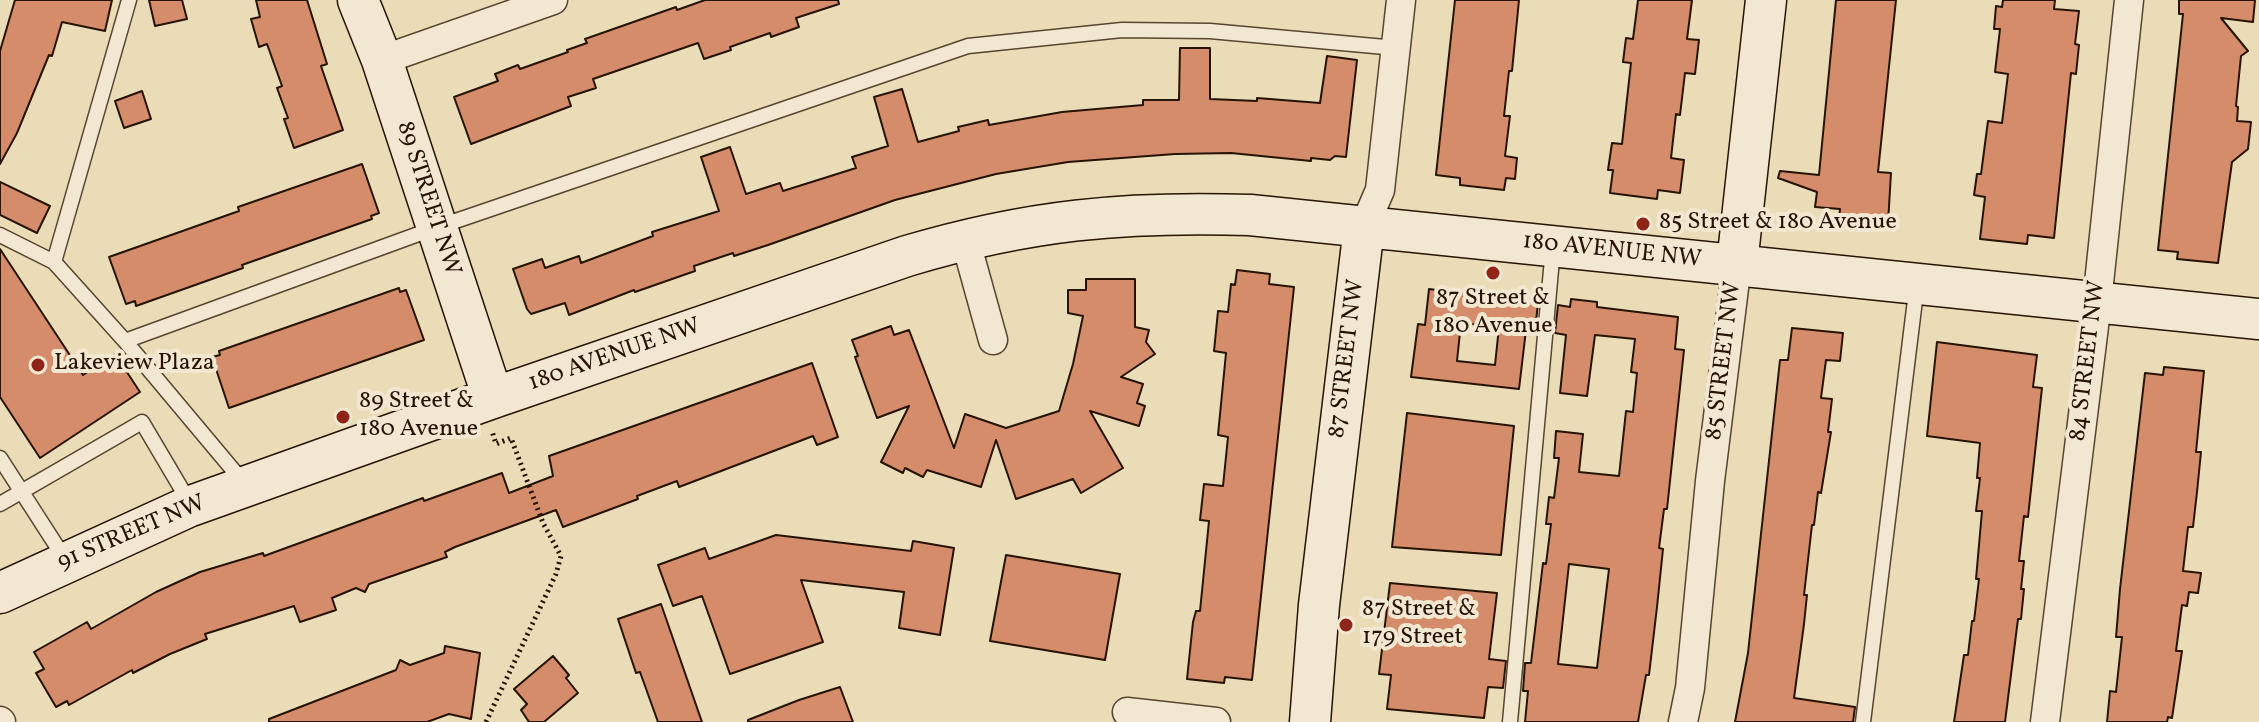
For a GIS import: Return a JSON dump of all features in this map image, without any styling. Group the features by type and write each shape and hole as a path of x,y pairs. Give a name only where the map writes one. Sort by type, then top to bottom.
{"street":[{"name":"89 STREET NW","path":"358,0 382,60 493,398"},
{"path":"382,60 553,0"},
{"name":"87 STREET NW","path":"1310,722 1319,605 1364,227 1380,190 1401,0"},
{"name":"85 STREET NW","path":"1683,722 1690,688 1710,481 1766,0"},
{"name":"84 STREET NW","path":"2045,722 2097,302 2129,0"},
{"name":"180 AVENUE NW","path":"257,484 493,398 892,261 965,239 1071,219 1152,214 1250,215 2259,319"},
{"path":"965,239 993,340"},
{"name":"91 STREET NW","path":"0,593 191,506 257,484"},
{"path":"1127,712 1216,722"}],"lane":[{"path":"54,262 129,0"},
{"path":"125,341 435,228 968,46 1122,30 1210,31 1396,48"},
{"path":"0,235 54,262 257,484"},
{"path":"1510,722 1554,246"},
{"path":"1863,722 1917,284"},
{"path":"0,504 142,422 191,506"},
{"path":"0,458 67,561"}],"path":[{"path":"486,722 556,574 561,556 543,523 511,438 496,444 492,430 493,398"}],"building":[{"path":"15,0 112,0 105,31 62,22 52,56 49,55 17,133 0,164 0,51"},
{"path":"149,0 182,0 187,19 155,26"},
{"path":"256,0 307,0 327,64 321,66 343,130 294,148 284,119 288,118 277,88 282,86 267,44 259,47 251,19 260,17"},
{"path":"705,0 838,0 839,4 796,18 799,27 771,37 770,33 704,59 698,43 593,79 596,88 568,97 571,106 471,144 454,97 498,81 495,74 518,65 520,69 568,52 587,43 585,39"},
{"path":"1455,0 1519,0 1504,116 1510,116 1505,156 1517,158 1515,179 1506,178 1504,190 1460,185 1460,178 1436,175"},
{"path":"1638,0 1692,0 1687,39 1699,40 1695,74 1685,73 1680,115 1676,114 1671,158 1684,160 1680,193 1658,190 1657,199 1610,193 1613,170 1608,170 1612,143 1622,144 1631,63 1623,62 1626,38 1633,39"},
{"path":"1836,0 1896,0 1878,172 1891,173 1888,223 1839,218 1840,209 1815,207 1817,192 1778,178 1780,171 1819,175"},
{"path":"2003,0 2055,0 2054,9 2079,11 2075,44 2079,45 2076,74 2071,73 2054,238 2028,235 2027,244 1980,239 1985,197 1974,195 1977,174 1981,174 1988,121 2002,123 2008,74 1995,72 2000,29 1994,29 1996,6 2002,7"},
{"path":"2179,0 2255,0 2253,22 2221,18 2248,51 2241,56 2236,106 2237,121 2251,122 2248,149 2232,162 2218,263 2177,259 2178,252 2158,250 2183,14 2179,14"},
{"path":"1180,48 1210,48 1210,99 1257,101 1257,98 1320,103 1327,56 1357,60 1346,157 1335,156 1330,160 1311,158 1311,161 1231,153 1175,154 1068,162 996,174 895,200 768,245 734,256 733,253 694,266 695,271 569,315 565,303 531,314 527,309 513,269 542,259 545,268 579,256 581,263 653,236 652,232 719,211 701,157 730,147 746,194 780,183 783,191 856,168 852,157 888,146 874,97 902,89 918,142 988,120 989,125 1062,112 1143,105 1143,100 1179,100"},
{"path":"142,91 151,119 124,128 115,101"},
{"path":"362,164 379,213 371,216 372,219 136,306 135,301 126,304 109,257 239,211 238,207"},
{"path":"0,182 50,206 37,233 0,215"},
{"name":"Lakeview Plaza","path":"0,249 83,375 115,354 140,392 40,458 0,397"},
{"path":"1237,270 1270,274 1269,284 1294,287 1252,680 1225,677 1224,683 1187,679 1193,622 1196,611 1200,611 1209,521 1200,520 1204,484 1223,486 1228,437 1218,435 1226,353 1214,351 1218,311 1228,312 1231,284 1235,285"},
{"path":"1086,279 1135,279 1135,327 1149,330 1146,342 1155,354 1121,377 1143,384 1137,403 1145,406 1139,426 1090,411 1123,468 1081,493 1073,479 1016,499 996,440 981,487 927,470 923,477 905,468 903,473 881,462 909,406 877,418 852,340 891,326 894,335 909,330 954,448 965,414 1006,428 1059,411 1083,316 1068,313 1068,290 1086,290"},
{"path":"399,288 400,292 406,290 424,340 229,408 212,357 220,355 219,351"},
{"path":"1429,289 1538,303 1535,331 1526,330 1519,389 1411,377 1418,324 1425,325","holes":["1461,323 1499,327 1495,365 1457,361"]},
{"path":"1571,299 1597,302 1597,307 1678,317 1675,349 1684,350 1667,509 1664,509 1659,548 1663,549 1649,675 1646,675 1638,722 1525,722 1528,691 1523,691 1525,663 1531,663 1543,563 1546,564 1551,524 1546,524 1549,497 1554,498 1559,458 1554,458 1556,431 1583,434 1579,472 1619,476 1626,411 1633,412 1637,373 1631,372 1635,339 1595,335 1587,396 1560,393 1566,335 1555,333 1558,305 1570,307","holes":["1569,564 1609,569 1597,668 1558,664"]},
{"path":"1792,328 1843,333 1840,361 1826,360 1821,398 1832,399 1828,432 1831,432 1821,493 1818,492 1812,525 1794,698 1855,707 1853,722 1735,722 1748,653 1780,360 1788,360"},
{"path":"1937,342 2037,355 2033,387 2042,388 2028,517 2024,516 2019,561 2024,561 2021,619 2018,619 2005,722 1954,722 1979,579 1976,579 1982,511 1976,511 1980,443 1927,436"},
{"path":"812,363 838,437 817,445 813,436 679,487 677,481 563,527 556,510 455,547 445,552 447,557 369,584 365,592 356,588 332,598 336,610 300,622 294,606 205,634 207,639 133,673 132,670 69,705 67,701 56,707 36,673 44,669 34,652 87,622 91,629 156,592 200,572 263,553 264,556 423,498 424,501 502,473 509,493 553,476 549,456"},
{"path":"2164,367 2204,371 2196,452 2201,452 2197,492 2193,527 2188,527 2183,571 2201,573 2198,593 2189,592 2187,606 2182,605 2176,651 2182,651 2172,718 2168,717 2167,722 2107,722 2110,691 2116,692 2122,637 2116,637 2120,589 2145,373 2163,375"},
{"path":"1407,413 1514,426 1501,555 1392,547"},
{"path":"776,535 911,551 913,541 954,548 940,635 899,628 904,592 801,580 823,642 730,674 702,596 673,606 658,565 705,548 709,559"},
{"path":"1006,555 1120,574 1105,660 990,641"},
{"path":"1390,583 1497,593 1489,659 1506,661 1503,688 1488,687 1484,718 1387,709 1391,675 1379,674"},
{"path":"661,604 702,722 658,722 640,672 636,673 618,619"},
{"path":"445,646 480,653 471,719 449,714 427,722 269,722 269,719 396,670 400,660 410,665 444,653"},
{"path":"553,656 569,675 566,678 578,693 544,722 529,722 521,710 527,704 514,689"},
{"path":"840,687 853,722 748,722 799,700"}],"place":[{"name":"85 Street & 180 Avenue","path":"1643,224"},
{"name":"87 Street & 180 Avenue","path":"1493,273"},
{"name":"Lakeview Plaza","path":"38,365"},
{"name":"89 Street & 180 Avenue","path":"343,417"},
{"name":"87 Street & 179 Street","path":"1346,625"}]}
